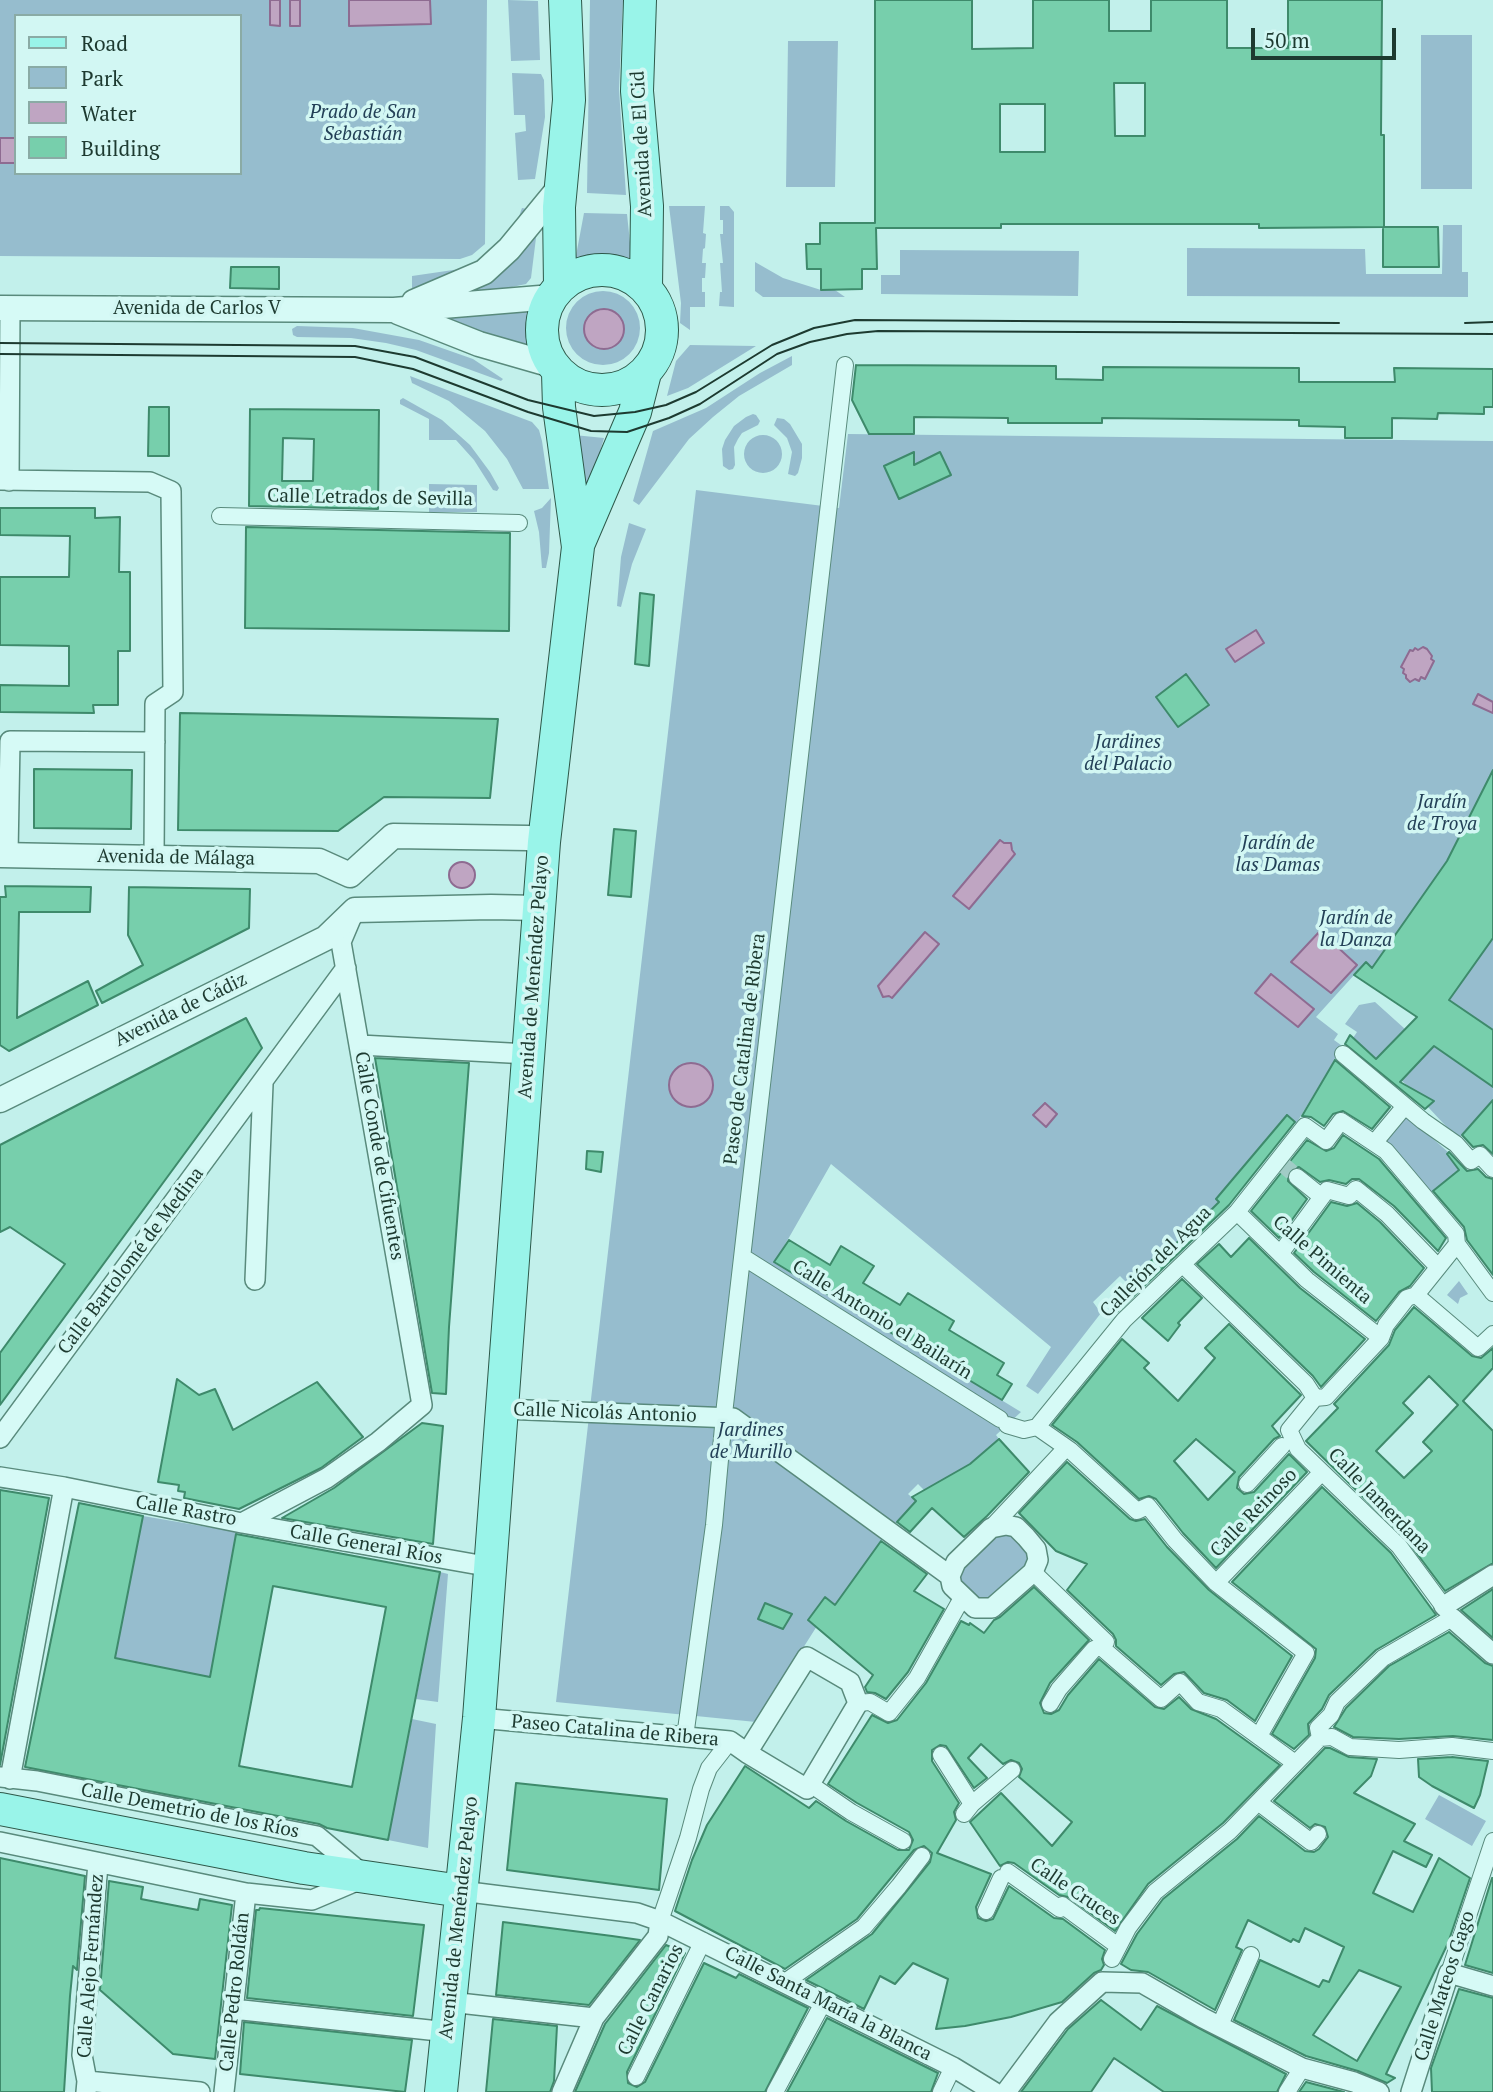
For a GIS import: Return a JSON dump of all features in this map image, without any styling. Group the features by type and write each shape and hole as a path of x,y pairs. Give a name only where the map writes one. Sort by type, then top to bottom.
{"main road":[{"path":"565,0 569,100 560,187 556,292 542,321 543,346 555,369 578,547"},
{"name":"Avenida de El Cid","path":"640,0 637,91 647,206 646,288"},
{"path":"556,292 580,274 603,270 626,275 646,288 658,307 663,331 658,354 645,373 635,412 578,547"},
{"path":"555,369 578,386 601,391 625,386 645,373"},
{"name":"Avenida de Menéndez Pelayo","path":"442,2092 478,1731 538,908 578,547"},
{"name":"Calle Demetrio de los Ríos","path":"0,1808 304,1868 461,1891"}],"street":[{"path":"394,310 484,272 509,249 560,187"},
{"name":"Avenida de Carlos V","path":"5,308 394,310 556,292"},
{"path":"5,308 5,480 150,482 171,491 173,692 155,704 154,857"},
{"path":"394,310 479,344 555,369"},
{"name":"Paseo de Catalina de Ribera","path":"685,1737 714,1525 723,1418 845,365"},
{"name":"Calle Letrados de Sevilla","path":"220,516 519,523"},
{"path":"4,855 10,741 155,742"},
{"path":"538,908 491,906 355,910 350,875 393,836 528,838 544,842"},
{"name":"Avenida de Málaga","path":"4,855 319,861 350,875"},
{"name":"Calle Conde de Cifuentes","path":"355,910 341,942 422,1405"},
{"name":"Avenida de Cádiz","path":"0,1100 326,938 355,910"},
{"name":"Calle Bartolomé de Medina","path":"0,1438 346,968"},
{"path":"360,1045 528,1054"},
{"path":"1343,1054 1456,1144 1471,1161 1480,1155 1493,1169"},
{"path":"255,1280 262,1084"},
{"path":"1405,1106 1375,1142 1416,1184 1456,1234 1457,1244 1493,1293"},
{"name":"Callejón del Agua","path":"1037,1427 1124,1320 1237,1212 1305,1126 1326,1141 1341,1121 1375,1142"},
{"path":"1297,1177 1322,1197"},
{"path":"1280,1254 1327,1190 1349,1196 1356,1189 1387,1214 1438,1266"},
{"name":"Calle Pimienta","path":"1237,1212 1307,1280 1381,1338"},
{"path":"1247,1484 1290,1447 1289,1430 1315,1398 1326,1397 1381,1338 1386,1325 1407,1298 1416,1294 1457,1244"},
{"name":"Calle Antonio el Bailarín","path":"743,1257 1004,1422 1024,1430 1037,1427"},
{"path":"1183,1265 1306,1384 1315,1398"},
{"path":"1416,1294 1478,1348 1493,1334"},
{"name":"Calle Rastro","path":"0,1477 64,1487 242,1523 327,1478 378,1442 422,1405"},
{"name":"Calle Nicolás Antonio","path":"502,1409 733,1418 950,1576"},
{"path":"1037,1427 1068,1449 1137,1511 1148,1507 1216,1583 1306,1653 1259,1736"},
{"name":"Calle Jamerdana","path":"1290,1447 1322,1472 1399,1546 1448,1612"},
{"path":"991,1528 1006,1525 1016,1527 1036,1549 1038,1560 1033,1572 992,1608 975,1608 952,1587 950,1576 956,1562 1068,1449"},
{"name":"Calle Reinoso","path":"1216,1583 1322,1472"},
{"path":"5,1778 64,1487"},
{"name":"Calle General Ríos","path":"242,1523 491,1567"},
{"path":"1033,1572 1106,1642 1094,1649 1059,1689 1050,1704"},
{"path":"1320,1738 1318,1728 1331,1715 1337,1702 1383,1658 1448,1612 1493,1575"},
{"path":"858,1703 870,1702 889,1713 917,1678 962,1598"},
{"path":"1448,1612 1493,1654"},
{"path":"1101,1647 1161,1699 1180,1682 1198,1702 1221,1709 1295,1763"},
{"path":"747,1754 807,1657 850,1682 858,1703"},
{"path":"858,1703 810,1784 851,1812 903,1841"},
{"name":"Paseo Catalina de Ribera","path":"478,1731 685,1737 730,1741 807,1789 810,1784"},
{"path":"1318,1834 1311,1842 1258,1802 1320,1738 1332,1737 1350,1747 1399,1750 1452,1746 1493,1751"},
{"path":"562,2092 594,2018 658,1936 660,1921 688,1838 701,1788 709,1768 730,1741"},
{"path":"941,1755 968,1809 1012,1770"},
{"name":"Calle Demetrio de los Ríos","path":"5,1778 317,1836 366,1877"},
{"name":"Calle Cruces","path":"986,1910 1005,1875 1060,1909 1062,1905 1115,1952 1128,1928 1155,1892 1230,1831 1258,1802"},
{"name":"Calle Mateos Gago","path":"1411,2092 1493,1841"},
{"path":"0,1842 246,1893 312,1900 366,1877"},
{"path":"785,1982 864,1927 922,1856"},
{"name":"Calle Alejo Fernández","path":"99,1863 82,2055 87,2086 200,2092"},
{"name":"Calle Santa María la Blanca","path":"461,1891 637,1913 660,1921 953,2067 994,2092"},
{"name":"Calle Pedro Roldán","path":"225,2092 246,1893"},
{"name":"Calle Canarios","path":"636,2077 703,1941"},
{"path":"1220,2025 1251,1955"},
{"path":"1449,1973 1493,1986"},
{"path":"1006,2092 1058,2022 1101,1982 1142,1983 1302,2068 1354,2082 1379,2092"},
{"path":"775,2092 824,2001"},
{"path":"233,2008 449,2017 594,2018"},
{"path":"941,2092 953,2067"},
{"path":"1287,2092 1302,2068"}],"green space":[{"name":"Prado de San Sebastián","path":"0,0 487,0 485,244 472,255 460,259 0,256"},
{"path":"508,0 538,1 540,60 511,61"},
{"path":"590,0 623,0 619,89 626,195 587,193"},
{"path":"1421,35 1472,35 1472,189 1421,189"},
{"path":"788,41 838,41 835,187 786,187"},
{"path":"512,73 541,74 544,80 545,117 535,179 518,180 515,133 526,131 525,115 514,115"},
{"path":"669,206 705,206 703,233 706,234 702,263 706,263 702,292 705,292 705,307 690,307 690,330 680,323 681,303"},
{"path":"720,206 729,206 734,212 734,307 719,306 722,292 720,263 723,263 720,234 723,234 723,220 720,220"},
{"path":"522,208 527,209 521,225 480,267 454,280 412,289 412,276 460,269 483,259 515,228"},
{"path":"584,213 627,214 632,262 613,256 575,261"},
{"path":"538,222 531,278 526,284 472,292 470,287"},
{"path":"1443,225 1462,225 1462,272 1468,272 1468,297 1187,296 1187,248 1365,249 1366,274 1442,274"},
{"path":"900,250 1079,251 1078,296 881,294 881,275 900,275"},
{"path":"755,262 783,278 821,290 835,290 845,297 763,297 755,291"},
{"path":"603,291 617,294 629,302 637,314 640,328 637,342 629,354 617,362 603,365 589,362 577,354 569,342 566,328 569,314 577,302 589,294"},
{"path":"413,309 528,310 531,315 531,344 528,351 469,327"},
{"path":"297,326 353,328 419,340 473,359 503,379 501,381 416,350 386,343 351,338 297,337 293,335 292,329"},
{"path":"690,345 756,346 688,388 667,396 676,361"},
{"path":"792,356 792,365 739,396 713,417 689,439 639,505 633,501 653,431 706,408"},
{"path":"410,376 532,422 539,430 542,441 549,489 523,489 507,459 485,431 449,401 412,383"},
{"path":"403,398 442,420 470,445 490,472 499,488 497,491 493,490 474,460 456,440 429,440 429,419 400,404"},
{"path":"753,414 760,421 758,425 742,433 738,439 734,447 735,465 729,470 723,466 722,449 725,440 734,426"},
{"path":"777,418 790,424 802,444 802,458 795,476 788,474 792,452 787,438 774,425"},
{"name":"Jardines del Palacio","path":"848,434 1493,441 1493,770 1447,861 1372,968 1365,963 1316,1017 1338,1034 1334,1040 1345,1048 1337,1056 1296,1124 1286,1116 1216,1199 1219,1202 1196,1225 1171,1248 1167,1245 1129,1285 1120,1276 1093,1302 1101,1313 1038,1394 1026,1386 1051,1347 831,1164 775,1262 1021,1412 996,1435 999,1439 970,1464 925,1491 918,1484 908,1494 916,1501 883,1538 835,1605 825,1597 817,1607 817,1626 756,1722 556,1702 696,490 839,508"},
{"path":"574,435 604,438 588,493 578,493"},
{"path":"763,435 776,441 782,454 776,467 763,473 750,467 744,454 750,441"},
{"path":"429,484 477,485 477,512 429,512"},
{"path":"551,498 549,553 546,568 542,568 534,511 542,508"},
{"path":"629,523 646,529 632,564 621,607 617,606 621,557"},
{"path":"1493,938 1493,1030 1449,1000"},
{"path":"1375,1002 1405,1029 1376,1059 1353,1038 1357,1032 1345,1024 1359,1005"},
{"path":"1435,1045 1493,1085 1493,1100 1458,1139 1428,1107 1433,1102 1420,1097 1401,1080"},
{"path":"1403,1112 1448,1152 1459,1170 1428,1195 1383,1139"},
{"path":"1459,1281 1468,1294 1460,1298 1458,1304 1447,1295"},
{"path":"143,1516 237,1532 188,1801 161,1796 185,1672 115,1658"},
{"path":"1006,1532 1027,1545 1030,1563 983,1604 960,1589 959,1571 992,1535"},
{"path":"440,1572 448,1574 438,1702 416,1699"},
{"path":"412,1719 436,1724 428,1848 388,1840"},
{"path":"1439,1795 1486,1821 1472,1846 1425,1819"}],"water":[{"path":"270,0 280,0 280,26 270,25"},
{"path":"290,0 300,0 300,26 290,26"},
{"path":"349,0 430,0 431,24 349,26"},
{"path":"0,138 14,138 14,163 0,163"},
{"path":"604,309 618,315 624,329 618,343 604,349 590,343 584,329 590,315"},
{"path":"1256,630 1264,643 1235,662 1226,649"},
{"path":"1423,647 1434,661 1425,679 1421,677 1419,681 1415,679 1410,682 1401,667 1410,650"},
{"path":"1478,694 1493,702 1493,713 1473,704"},
{"path":"1000,840 1011,843 1015,854 969,909 953,896"},
{"path":"462,862 471,866 475,875 471,884 462,888 453,884 449,875 453,866"},
{"path":"1320,931 1357,965 1331,993 1291,962"},
{"path":"925,932 939,944 892,998 883,997 878,986"},
{"path":"1271,974 1314,1009 1298,1027 1255,993"},
{"path":"691,1063 700,1064 707,1069 712,1076 712,1094 707,1101 700,1106 691,1107 682,1106 675,1101 670,1094 669,1085 670,1076 675,1069 682,1064"},
{"path":"1045,1103 1057,1114 1046,1127 1033,1115"}],"building":[{"path":"875,0 972,0 972,49 1033,48 1033,0 1109,0 1109,31 1151,31 1151,0 1227,0 1227,48 1288,48 1288,0 1382,0 1381,135 1384,135 1384,227 1001,224 1001,228 876,228 877,269 862,269 862,289 821,290 821,269 807,269 806,244 820,244 820,223 875,223","holes":["1114,83 1145,83 1145,136 1115,136","1000,104 1045,104 1045,152 1000,152"]},
{"path":"1383,227 1438,227 1439,267 1383,267"},
{"path":"231,267 279,267 279,289 230,288"},
{"path":"856,365 1056,366 1056,379 1103,380 1103,367 1299,368 1299,382 1395,382 1394,368 1493,369 1493,407 1484,407 1484,414 1438,413 1437,419 1392,418 1392,438 1345,438 1345,427 1299,426 1299,420 1102,418 1102,423 1008,423 1008,418 914,417 914,434 869,434 852,400"},
{"path":"149,407 169,407 169,456 148,456"},
{"path":"250,409 379,410 378,509 249,506","holes":["283,438 314,439 313,481 282,481"]},
{"path":"914,452 914,465 940,452 951,475 899,499 884,466"},
{"path":"0,508 95,508 95,518 120,517 119,572 130,572 130,651 118,651 118,705 93,705 94,713 0,712 0,685 69,686 69,646 0,645 0,577 69,577 70,536 0,535"},
{"path":"246,527 510,533 509,631 245,628"},
{"path":"640,593 654,595 649,666 635,664"},
{"path":"1186,674 1209,705 1178,727 1156,697"},
{"path":"180,713 498,719 490,798 384,797 338,831 178,830"},
{"path":"34,769 132,770 131,829 34,828"},
{"path":"1493,770 1493,938 1449,1000 1493,1030 1493,1087 1434,1046 1400,1082 1434,1101 1425,1109 1345,1044 1350,1035 1376,1059 1417,1017 1354,975 1366,962 1372,968 1447,861"},
{"path":"614,829 636,831 631,897 608,895"},
{"path":"5,886 91,887 90,912 19,912 17,1018 88,981 98,1005 9,1051 0,1045 0,897 6,897"},
{"path":"129,887 250,889 249,928 102,1003 96,991 143,965 128,935"},
{"path":"246,1018 262,1048 0,1405 0,1353 65,1264 10,1227 0,1232 0,1145"},
{"path":"375,1058 469,1063 446,1394 432,1393"},
{"path":"1335,1060 1390,1107 1372,1129 1343,1111 1333,1114 1324,1126 1311,1117 1302,1116"},
{"path":"1493,1100 1493,1154 1483,1145 1473,1147 1462,1135"},
{"path":"1287,1115 1295,1122 1229,1205 1117,1312 1109,1303 1167,1245 1171,1248 1219,1202 1216,1199"},
{"path":"1343,1135 1379,1159 1446,1238 1438,1251 1394,1206 1359,1179 1352,1179 1346,1184 1329,1180 1320,1182 1299,1167 1289,1170 1288,1181 1307,1199 1279,1238 1251,1211 1307,1140 1326,1151 1334,1148"},
{"path":"587,1151 603,1152 601,1172 586,1169"},
{"path":"1449,1152 1467,1171 1478,1169 1486,1177 1493,1179 1493,1275 1467,1240 1464,1227 1433,1191 1459,1170 1447,1154"},
{"path":"1331,1202 1347,1206 1357,1203 1380,1222 1424,1268 1410,1286 1399,1292 1376,1321 1294,1253"},
{"path":"1249,1238 1300,1288 1365,1339 1321,1387 1313,1376 1197,1264 1219,1244 1231,1257"},
{"path":"789,1240 830,1265 841,1246 874,1266 863,1283 900,1305 908,1293 954,1321 949,1330 1004,1363 997,1375 1012,1384 1002,1400 774,1262"},
{"path":"1182,1279 1202,1298 1178,1323 1180,1325 1168,1341 1142,1318"},
{"path":"1414,1307 1472,1356 1481,1358 1493,1348 1493,1368 1463,1401 1493,1431 1493,1563 1445,1591 1406,1539 1306,1441 1338,1408 1334,1404 1389,1345 1395,1330","holes":["1429,1376 1458,1405 1423,1442 1432,1451 1404,1478 1376,1451 1413,1413 1403,1403"]},
{"path":"1229,1324 1301,1395 1272,1426 1280,1436 1274,1439 1239,1477 1237,1488 1244,1494 1254,1492 1289,1454 1307,1472 1216,1568 1156,1499 1149,1496 1139,1499 1077,1442 1052,1425 1122,1339 1149,1363 1144,1368 1178,1401 1215,1358 1205,1348","holes":["1196,1439 1235,1472 1208,1500 1174,1461"]},
{"path":"177,1379 199,1395 215,1389 233,1430 317,1382 363,1437 321,1468 239,1509 184,1498 185,1492 178,1491 179,1485 158,1482"},
{"path":"422,1423 443,1426 433,1544 282,1518 334,1488"},
{"path":"999,1439 1029,1472 964,1537 932,1508 910,1532 897,1522 916,1501 912,1497 970,1464"},
{"path":"1067,1462 1130,1519 1145,1519 1167,1547 1209,1590 1292,1656 1255,1721 1227,1700 1204,1693 1184,1672 1174,1674 1161,1685 1116,1646 1113,1634 1067,1590 1087,1564 1056,1551 1019,1513"},
{"path":"1322,1487 1391,1553 1436,1615 1376,1650 1329,1695 1322,1709 1308,1724 1309,1735 1294,1749 1272,1734 1315,1658 1316,1649 1232,1582"},
{"path":"0,1490 49,1498 0,1765"},
{"path":"79,1503 143,1516 115,1658 210,1677 236,1534 440,1572 388,1840 25,1767","holes":["273,1586 386,1607 352,1787 239,1766"]},
{"path":"881,1541 927,1574 914,1591 944,1609 908,1672 886,1699 867,1692 865,1687 873,1675 808,1620 825,1597 835,1605"},
{"path":"1034,1587 1089,1640 1050,1683 1040,1703 1044,1713 1051,1714 1059,1710 1068,1695 1099,1659 1155,1707 1164,1709 1179,1697 1191,1709 1216,1719 1280,1765 1223,1823 1148,1884 1115,1931 1014,1863 1008,1862 1000,1866 970,1822 1001,1793 1052,1846 1072,1822 1019,1777 1022,1769 1019,1763 1011,1760 1003,1764 981,1744 968,1758 987,1778 974,1788 946,1746 940,1745 932,1750 932,1761 959,1803 954,1812 956,1820 937,1853 991,1874 976,1907 978,1918 986,1921 993,1919 1009,1886 1054,1918 1063,1919 1105,1950 1101,1970 1094,1973 1062,2002 1011,2017 936,2029 948,1979 913,1963 895,1984 880,1976 864,2009 806,1980 872,1934 930,1862 932,1853 924,1846 914,1850 857,1919 785,1969 675,1911 707,1825 745,1766 809,1808 816,1801 898,1850 909,1850 913,1840 909,1832 828,1784 872,1715 888,1723 897,1720 926,1683 961,1621 969,1625 970,1623 984,1633 994,1620"},
{"path":"1493,1589 1493,1638 1461,1610"},
{"path":"765,1603 792,1614 783,1629 758,1619"},
{"path":"1449,1632 1485,1663 1493,1666 1493,1740 1453,1736 1399,1739 1353,1737 1334,1727 1346,1708 1389,1666"},
{"path":"1325,1748 1349,1757 1377,1759 1371,1776 1354,1793 1415,1824 1404,1841 1432,1855 1426,1867 1393,1851 1373,1893 1413,1912 1439,1858 1470,1878 1448,1943 1386,2074 1395,2078 1387,2083 1358,2071 1306,2056 1234,2020 1260,1960 1319,1987 1323,1980 1329,1982 1344,1947 1305,1928 1299,1942 1293,1939 1291,1942 1248,1920 1236,1947 1242,1950 1215,2010 1148,1972 1131,1970 1121,1964 1137,1934 1163,1899 1237,1839 1259,1816 1305,1851 1314,1852 1319,1849 1328,1837 1325,1827 1315,1824 1310,1828 1274,1801","holes":["1359,1970 1401,1987 1357,2061 1313,2035"]},
{"path":"1452,1757 1488,1761 1474,1808 1419,1777 1418,1759"},
{"path":"516,1783 667,1799 659,1890 507,1870"},
{"path":"0,1858 85,1876 77,1970 73,1966 70,1996 64,2092 0,2092"},
{"path":"1493,1878 1493,1973 1465,1965"},
{"path":"109,1881 143,1887 141,1899 198,1910 200,1899 232,1905 215,2059 173,2054 100,1990"},
{"path":"260,1908 424,1925 413,2016 247,1998 256,1910"},
{"path":"503,1922 640,1940 589,2005 496,1995"},
{"path":"666,1945 685,1953 627,2072 628,2083 637,2087 645,2082 704,1963 736,1978 739,1974 808,2008 765,2092 575,2092 605,2024"},
{"path":"1459,1989 1493,1998 1493,2092 1432,2092 1431,2068"},
{"path":"1101,2000 1141,2030 1157,2006 1286,2074 1277,2092 1164,2092 1114,2058 1091,2092 1021,2092 1068,2029"},
{"path":"827,2018 938,2073 931,2092 787,2092"},
{"path":"493,2019 557,2026 554,2081 550,2092 486,2092"},
{"path":"244,2022 412,2040 405,2092 240,2074"},
{"path":"1306,2082 1344,2092 1299,2092"}],"tunnel":[{"path":"1280,1162 1297,1177"}],"tram line":[{"path":"0,343 355,346 415,357 528,400 594,416 635,412 666,405 696,392 772,345 814,328 855,320 1339,323"},
{"path":"1465,323 1493,322"},
{"path":"0,354 355,357 413,369 528,412 591,431 627,432 700,404 777,354 810,342 847,334 878,331 1493,334"}],"park label":[{"name":"Jardín de Troya","path":"1442,814"},
{"name":"Jardín de las Damas","path":"1278,855"},
{"name":"Jardín de la Danza","path":"1356,930"},
{"name":"Jardines de Murillo","path":"751,1442"}]}
